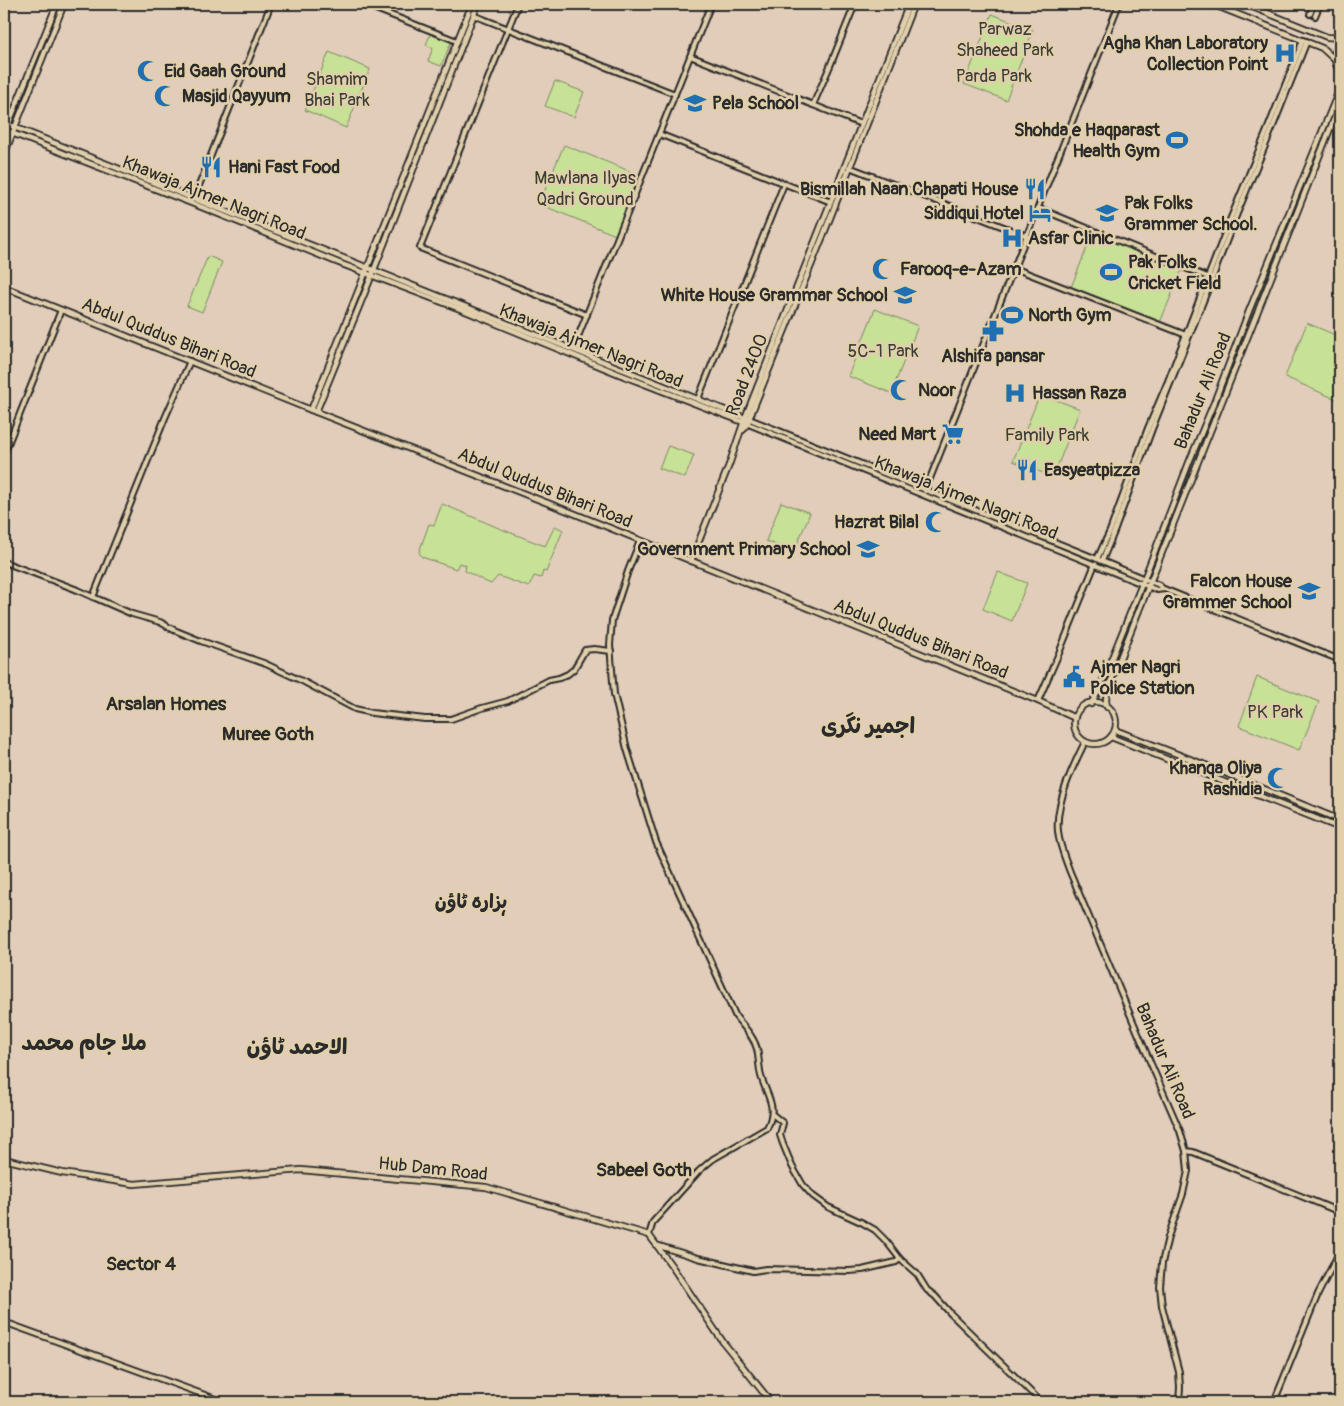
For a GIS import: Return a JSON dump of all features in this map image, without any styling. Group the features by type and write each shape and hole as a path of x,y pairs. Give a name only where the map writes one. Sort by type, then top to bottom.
{"main road":[{"path":"4,132 57,4"},
{"path":"4,155 64,4"},
{"path":"311,410 472,4"},
{"path":"316,412 373,273 478,4"},
{"name":"Road 2400","path":"746,421 844,165 909,4"},
{"name":"Road 2400","path":"691,561 914,4"},
{"path":"1212,4 1322,48 1334,58"},
{"path":"1245,4 1327,37 1340,40 1336,47 1334,58 1340,72"},
{"name":"Bahadur Ali Road","path":"1091,704 1098,692 1143,581 1244,324 1340,88"},
{"name":"Bahadur Ali Road","path":"1106,707 1107,691 1340,104"},
{"name":"Khawaja Ajmer Nagri Road","path":"6,124 228,211 373,273 746,421"},
{"name":"Khawaja Ajmer Nagri Road","path":"4,132 366,270"},
{"path":"62,153 64,147"},
{"path":"145,185 147,179"},
{"path":"226,218 228,211"},
{"name":"Abdul Quddus Bihari Road","path":"4,287 574,513 1038,701 1075,718"},
{"path":"1244,324 1252,327"},
{"name":"Khawaja Ajmer Nagri Road","path":"541,339 573,349 597,362 698,399 746,421"},
{"path":"1091,704 1103,704 1114,713 1116,720 1115,730 1111,737 1103,742 1085,742 1076,733 1074,726 1078,712 1084,706 1091,704"},
{"path":"1115,730 1340,820"},
{"path":"1111,737 1340,828"},
{"name":"Hub Dam Road","path":"4,1159 36,1168 134,1184 301,1170 486,1186 649,1235"},
{"path":"649,1235 723,1342 771,1402"}],"street":[{"path":"194,198 270,4"},
{"path":"363,4 457,41"},
{"path":"518,4 420,248 587,315"},
{"path":"573,349 711,4"},
{"path":"813,105 855,4"},
{"path":"925,490 1120,4"},
{"path":"1310,14 1314,4"},
{"path":"1316,16 1320,4"},
{"path":"468,13 675,94"},
{"path":"1038,701 1098,561 1151,420 1270,134 1305,41"},
{"path":"690,56 861,124"},
{"path":"659,134 831,202"},
{"path":"844,165 1027,236"},
{"path":"698,399 784,184"},
{"path":"1038,208 1210,278"},
{"path":"1014,268 1187,336"},
{"path":"4,454 61,310"},
{"path":"93,597 190,361"},
{"name":"Khawaja Ajmer Nagri Road","path":"746,421 948,503 1098,561 1164,590 1340,660"},
{"name":"Khawaja Ajmer Nagri Road","path":"912,488 925,490 948,503"},
{"path":"640,541 612,620 611,651 614,694 630,758 656,842 736,1017 750,1034 756,1047 761,1076 771,1101 772,1114 767,1128 713,1159 699,1171 653,1222 649,1235"},
{"path":"4,562 132,614 160,622 201,641 266,664 360,711 425,720 451,719 508,701 549,680 559,678 571,672 585,650 611,651"},
{"name":"Bahadur Ali Road","path":"1085,742 1060,803 1057,822 1061,847 1178,1127 1186,1151 1188,1171 1162,1263 1160,1286 1162,1306 1179,1372 1179,1402"},
{"path":"772,1114 783,1123 780,1135 782,1144 792,1166 813,1196 828,1207 875,1230 951,1314 1041,1402"},
{"path":"1186,1151 1193,1152 1340,1212"},
{"path":"656,1245 698,1258 754,1270 849,1271 896,1262 900,1259"},
{"path":"1274,1402 1318,1294 1340,1251"},
{"path":"1333,1264 1340,1269"},
{"path":"4,1322 224,1402"}],"green space":[{"path":"992,14 1033,30 1006,100 964,84"},
{"path":"431,32 452,40 441,66 428,61 433,48 426,45"},
{"name":"Shamim Bhai Park","path":"329,52 370,69 346,128 305,110"},
{"path":"555,81 584,92 574,117 545,106"},
{"name":"Mawlana Ilyas Qadri Ground","path":"564,145 642,176 618,236 539,204"},
{"name":"Pak Folks Cricket Field","path":"1094,230 1183,267 1159,325 1070,290"},
{"path":"208,256 222,262 202,312 187,306"},
{"name":"5C-1 Park","path":"875,309 918,326 891,393 848,376"},
{"path":"1307,323 1340,337 1340,401 1285,377"},
{"name":"Family Park","path":"1040,394 1080,409 1053,477 1013,461"},
{"path":"668,446 694,455 685,478 659,468"},
{"path":"781,502 810,513 794,552 766,541"},
{"path":"442,504 545,546 555,526 563,530 546,572 543,571 541,578 534,576 529,587 498,576 491,584 465,571 466,565 459,563 456,569 422,557 419,552 429,524 434,525"},
{"path":"998,572 1027,583 1012,621 983,609"},
{"name":"PK Park","path":"1257,677 1319,702 1299,750 1239,726"}],"place":[{"name":"Agha Khan Laboratory Collection Point","path":"1285,53"},
{"name":"Eid Gaah Ground","path":"148,71"},
{"name":"Masjid Qayyum","path":"165,96"},
{"name":"Pela School","path":"695,103"},
{"name":"Shohda e Haqparast Health Gym","path":"1177,140"},
{"name":"Hani Fast Food","path":"211,167"},
{"name":"Bismillah Naan Chapati House","path":"1035,189"},
{"name":"Siddiqui Hotel","path":"1040,213"},
{"name":"Pak Folks Grammer School.","path":"1107,213"},
{"name":"Asfar Clinic","path":"1012,238"},
{"name":"Farooq-e-Azam","path":"883,269"},
{"name":"Pak Folks Cricket Field","path":"1111,272"},
{"name":"White House Grammar School","path":"905,295"},
{"name":"North Gym","path":"1012,315"},
{"name":"Alshifa pansar","path":"993,331"},
{"name":"Noor","path":"901,390"},
{"name":"Hassan Raza","path":"1015,393"},
{"name":"Need Mart","path":"953,434"},
{"name":"Easyeatpizza","path":"1027,470"},
{"name":"Hazrat Bilal","path":"936,522"},
{"name":"Government Primary School","path":"868,549"},
{"name":"Falcon House Grammer School","path":"1309,591"},
{"name":"Ajmer Nagri Police Station","path":"1074,677"},
{"name":"Khanqa Oliya Rashidia","path":"1278,778"}],"district":[{"name":"Arsalan Homes","path":"166,704"},
{"name":"اجمیر نگری","path":"868,726"},
{"name":"Muree Goth","path":"268,734"},
{"name":"ہزارہ ٹاؤن","path":"471,902"},
{"name":"ملا جام محمد","path":"84,1043"},
{"name":"الاحمد ٹاؤن","path":"297,1047"},
{"name":"Sabeel Goth","path":"644,1170"},
{"name":"Sector 4","path":"141,1264"}],"park label":[{"name":"Parwaz Shaheed Park","path":"1005,39"},
{"name":"Parda Park","path":"994,76"}]}
